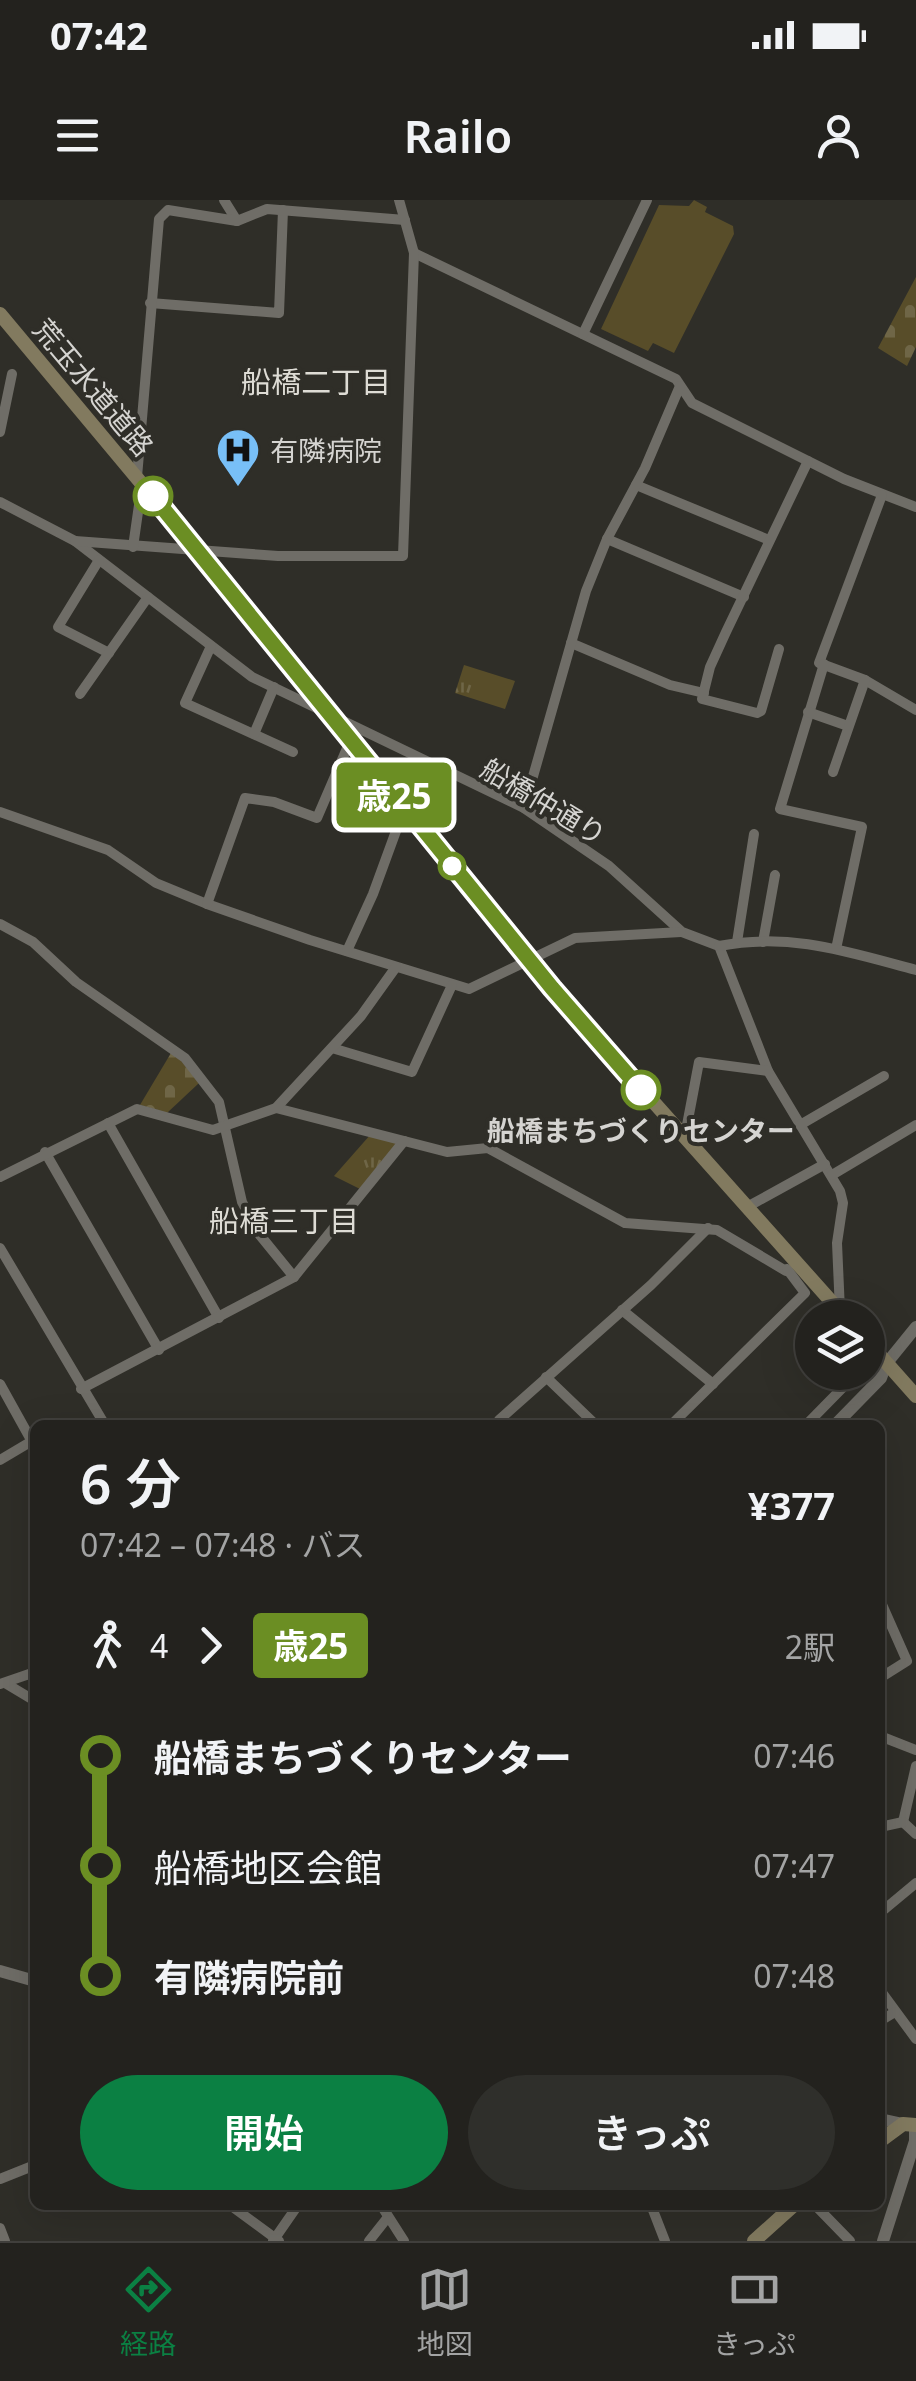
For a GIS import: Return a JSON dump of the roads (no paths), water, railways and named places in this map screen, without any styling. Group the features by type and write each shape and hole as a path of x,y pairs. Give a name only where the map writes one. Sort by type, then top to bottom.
{"main road":[{"name":"荒玉水道道路","path":"0,314 529,959 747,1207 790,1266 825,1300"},
{"path":"886,1364 916,1396"},
{"path":"885,2138 911,2125"},
{"path":"754,2241 788,2210"}],"street":[{"path":"224,200 237,220"},
{"path":"75,541 199,552 403,556 414,253 398,200"},
{"path":"583,334 647,200"},
{"path":"132,547 159,219 168,210 237,220 267,209 405,220"},
{"path":"150,303 279,313 284,210"},
{"path":"414,253 676,379 692,403 882,496 916,508"},
{"path":"0,432 12,374"},
{"path":"524,808 606,538 636,485 680,386"},
{"path":"779,649 761,711 702,699 710,668 808,461"},
{"path":"636,485 770,540"},
{"path":"882,496 819,663 865,680 916,710"},
{"path":"0,516 2,503"},
{"name":"船橋仲通り","path":"2,503 75,541 252,677 524,808 609,866 682,932 719,946"},
{"path":"606,538 744,597"},
{"path":"99,560 58,627 109,653"},
{"path":"80,694 148,597"},
{"path":"571,643 670,685 704,693"},
{"path":"211,646 185,703 294,752"},
{"path":"824,664 780,809 862,826 836,949"},
{"path":"833,772 865,680"},
{"path":"254,734 274,688"},
{"path":"808,712 848,726"},
{"path":"207,904 245,798 274,802 317,818 351,739"},
{"path":"347,951 373,894 422,760"},
{"path":"0,812 108,850 156,883 207,904 469,989 590,934 682,932"},
{"path":"737,942 754,834"},
{"path":"763,942 775,875"},
{"path":"0,924 33,942 76,982 185,1058 219,1102 242,1202 259,1234 294,1278"},
{"path":"842,1300 837,1244 843,1203 832,1175 768,1070 719,946 737,942 812,942 916,970"},
{"path":"0,1177 136,1110 213,1130 276,1108 361,1016 396,967"},
{"path":"332,1048 412,1072 452,984"},
{"path":"679,1133 687,1126 700,1062 768,1070"},
{"path":"800,1125 884,1076"},
{"path":"276,1108 448,1152 488,1148 625,1223 724,1232 790,1266"},
{"path":"108,1122 219,1318"},
{"path":"832,1175 916,1125"},
{"path":"80,1388 294,1278 404,1141"},
{"path":"46,1152 159,1350"},
{"path":"747,1207 825,1164"},
{"path":"498,1420 708,1228"},
{"path":"0,1248 102,1420"},
{"path":"680,1420 810,1288"},
{"path":"622,1310 713,1384"},
{"path":"840,1420 881,1378 886,1364 916,1328"},
{"path":"546,1377 591,1420"},
{"path":"0,1384 30,1437"},
{"path":"811,1420 840,1390"},
{"path":"0,1460 30,1446"},
{"path":"885,1612 906,1661 885,1675"},
{"path":"2,1684 30,1674"},
{"path":"2,1684 30,1698"},
{"path":"885,1738 916,1750"},
{"path":"903,1822 916,1766"},
{"path":"885,1826 903,1822"},
{"path":"903,1822 916,1834"},
{"path":"885,1909 916,1883"},
{"path":"0,1972 30,1980"},
{"path":"885,1997 916,2039"},
{"path":"885,2018 896,2012"},
{"path":"882,2241 914,2142 911,2125 885,2120"},
{"path":"0,2179 30,2166"},
{"path":"237,2210 276,2240 295,2210"},
{"path":"384,2210 404,2241"},
{"path":"653,2210 665,2241"},
{"path":"820,2210 850,2241"},
{"path":"369,2241 388,2217"},
{"path":"0,2228 5,2241"}],"place":[{"name":"有隣病院","path":"238,488"},
{"name":"船橋まちづくりセンター","path":"641,1090"}],"district":[{"name":"船橋二丁目","path":"316,381"},
{"name":"船橋三丁目","path":"284,1220"}]}
